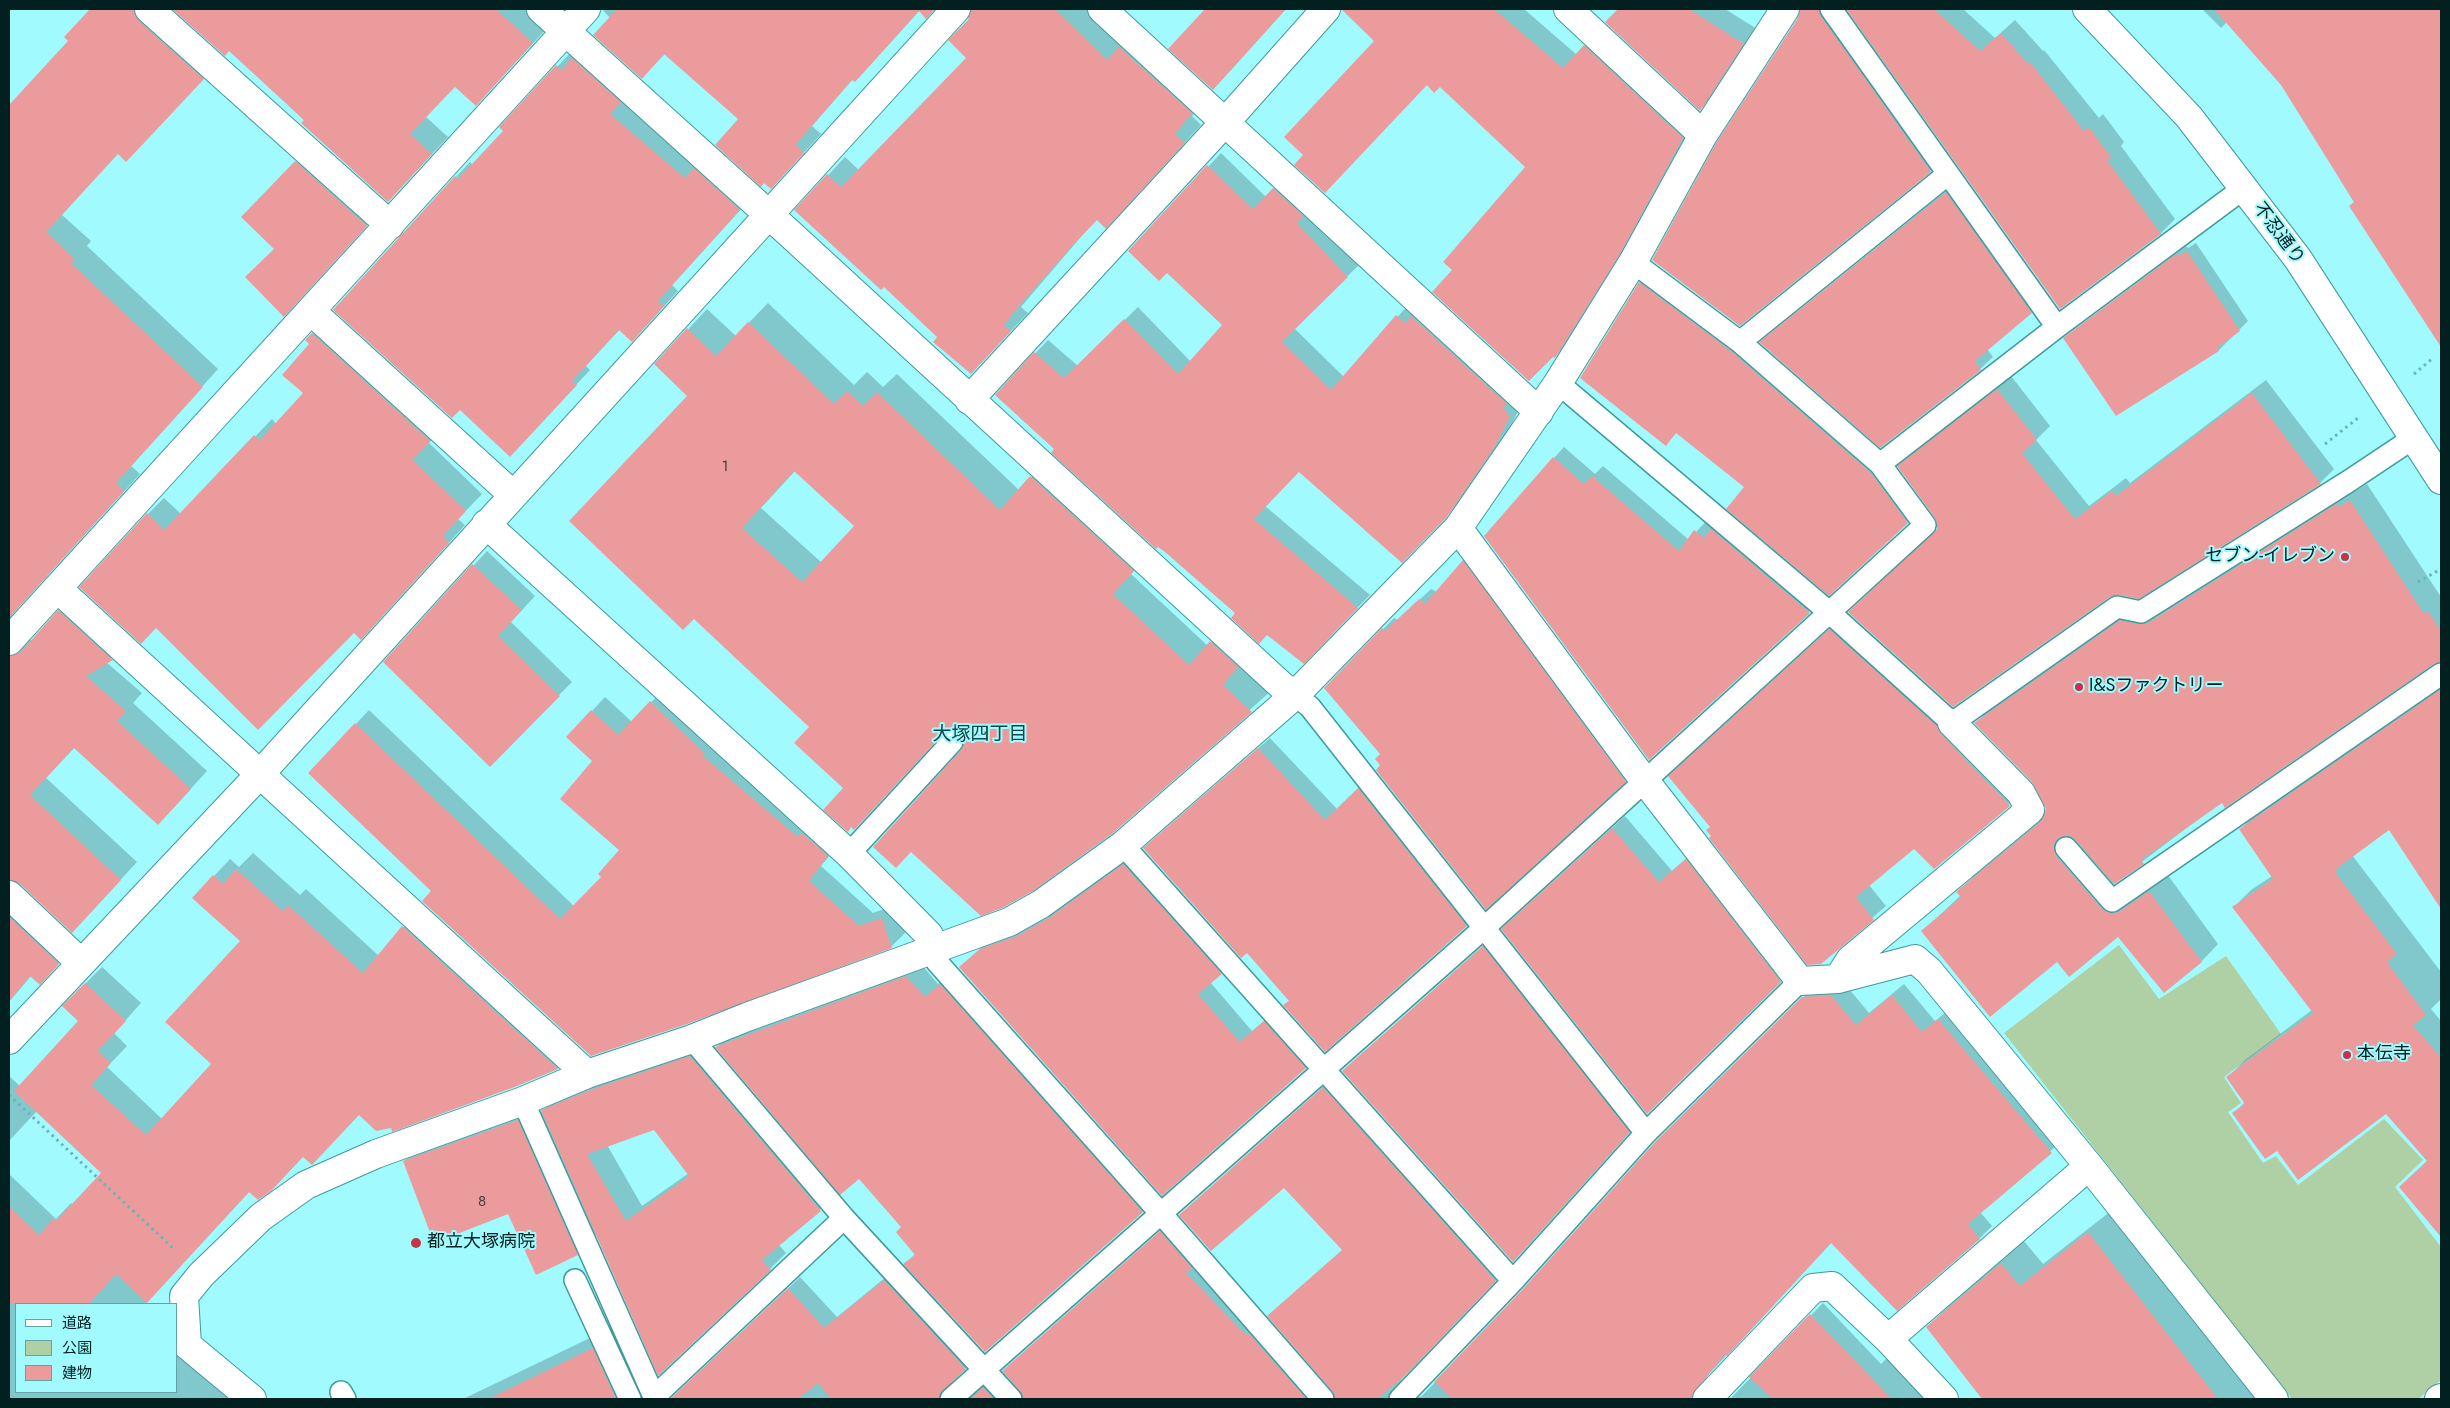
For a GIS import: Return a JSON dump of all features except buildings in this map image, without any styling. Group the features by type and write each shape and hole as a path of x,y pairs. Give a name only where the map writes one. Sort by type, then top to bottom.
{"street":[{"path":"149,9 390,225"},
{"path":"541,9 769,214 1282,686 1295,695"},
{"path":"9,641 586,9"},
{"path":"9,1040 260,774 512,494 956,9"},
{"path":"1102,9 1539,412"},
{"path":"969,400 1225,122 1326,9"},
{"path":"1568,9 1703,135"},
{"path":"252,1399 187,1345 184,1296 201,1275 261,1218 306,1185 376,1154 523,1101 587,1074 692,1039 932,948 1009,922 1041,904 1123,845 1295,695 1458,528 1558,383 1632,262 1703,135 1785,9"},
{"name":"不忍通り","path":"2087,9 2189,117 2298,259 2415,437 2441,480"},
{"path":"311,311 512,494"},
{"path":"486,524 848,854 929,935 932,948"},
{"path":"1458,528 1645,781 1800,981 1838,979 1915,959 1929,971 2089,1166 2274,1399"},
{"path":"58,588 587,1074"},
{"path":"1838,979 1850,960 2030,810 2021,793 1952,722"},
{"path":"9,895 81,963"},
{"path":"1888,1339 2089,1166"},
{"path":"1707,1399 1813,1288 1832,1286 1888,1339 1944,1399"}],"lane":[{"path":"1831,9 2057,327"},
{"path":"1740,342 1948,174"},
{"path":"1880,464 2057,327 2244,188"},
{"path":"951,1399 985,1372 1160,1213 1484,928 1925,524 1880,464 1740,342 1632,262"},
{"path":"1558,383 1829,612 1952,722 2116,607 2141,612 2350,481 2415,437"},
{"path":"2066,848 2112,901 2441,674"},
{"path":"1295,695 1310,707 1646,1133"},
{"path":"848,854 952,742"},
{"path":"1123,845 1513,1281"},
{"path":"932,948 937,962 1322,1399"},
{"path":"1400,1399 1513,1281 1646,1133 1800,981"},
{"path":"692,1039 844,1218 1011,1399"},
{"path":"523,1101 654,1398 844,1218"},
{"path":"575,1280 630,1399"}],"path":[{"path":"2418,582 2441,568"},
{"path":"9,1095 201,1275"}],"green space":[{"path":"2119,945 2159,999 2226,956 2281,1034 2224,1077 2241,1103 2228,1112 2263,1163 2276,1156 2298,1185 2384,1119 2423,1160 2395,1187 2441,1247 2441,1380 2418,1399 2292,1399 2004,1033"}],"place":[{"name":"セブン-イレブン","path":"2345,557"},
{"name":"I&Sファクトリー","path":"2079,687"},
{"name":"本伝寺","path":"2347,1055"},
{"name":"都立大塚病院","path":"416,1243"}],"district":[{"name":"大塚四丁目","path":"980,735"}]}
